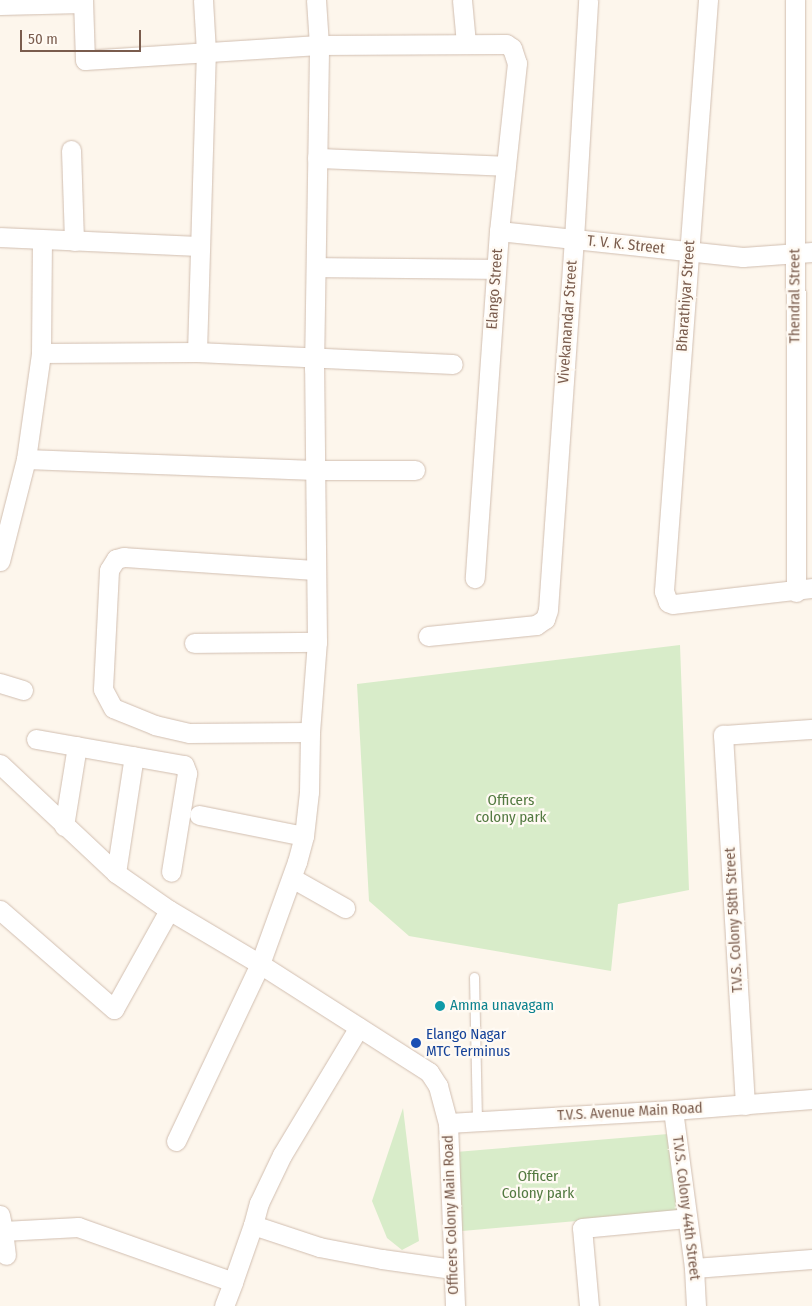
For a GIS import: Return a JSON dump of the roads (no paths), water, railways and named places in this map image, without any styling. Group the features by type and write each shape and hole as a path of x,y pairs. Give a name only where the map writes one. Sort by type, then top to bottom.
{"street":[{"path":"197,352 206,52 203,0"},
{"path":"176,1141 260,964 292,878 304,836 309,792 310,732 317,642 314,359 319,46 316,0"},
{"path":"462,0 466,43"},
{"name":"Vivekanandar Street","path":"428,636 522,628 536,625 545,619 548,610 574,239 588,0"},
{"name":"Bharathiyar Street","path":"708,0 664,591 668,602 673,604 804,590"},
{"name":"Thendral Street","path":"795,0 803,252 804,590"},
{"path":"0,5 83,1"},
{"name":"Elango Street","path":"83,1 85,60 319,46 466,43 506,44 515,54 517,63 499,231 474,578"},
{"path":"71,150 74,241"},
{"path":"317,158 506,166"},
{"name":"T. V. K. Street","path":"499,231 743,257 803,252"},
{"path":"0,237 200,246"},
{"path":"0,561 26,459 40,353 42,240"},
{"path":"316,267 496,270"},
{"path":"40,353 197,352 314,359 453,364"},
{"path":"26,459 315,470 415,470"},
{"path":"310,732 189,733 154,725 113,708 103,688 108,570 116,559 316,570"},
{"path":"194,643 317,642"},
{"path":"0,683 23,690"},
{"name":"T.V.S. Colony 58th Street","path":"745,1105 723,735 812,729"},
{"path":"36,739 179,763 186,767 171,872"},
{"path":"64,826 77,746"},
{"path":"116,873 134,756"},
{"name":"Officers Colony Main Road","path":"0,764 116,873 169,910 260,964 429,1072 438,1086 448,1123 452,1268 455,1306"},
{"path":"199,815 304,836"},
{"path":"292,878 345,908"},
{"path":"0,910 114,1009 169,910"},
{"path":"224,1306 259,1203 282,1155 359,1027"},
{"name":"T.V.S. Avenue Main Road","path":"448,1123 673,1110 812,1099"},
{"name":"T.V.S. Colony 44th Street","path":"673,1110 694,1268 696,1306"},
{"path":"589,1306 582,1228 687,1218"},
{"path":"6,1255 1,1223 78,1227 232,1282"},
{"path":"253,1224 319,1247 382,1259 452,1268"},
{"path":"694,1268 812,1259"}],"lane":[{"path":"474,977 477,1121"}],"place":[{"name":"Amma unavagam","path":"440,1006"},
{"name":"Elango Nagar MTC Terminus","path":"416,1043"}],"park label":[{"name":"Officers colony park","path":"511,808"},
{"name":"Officer Colony park","path":"538,1184"}]}
